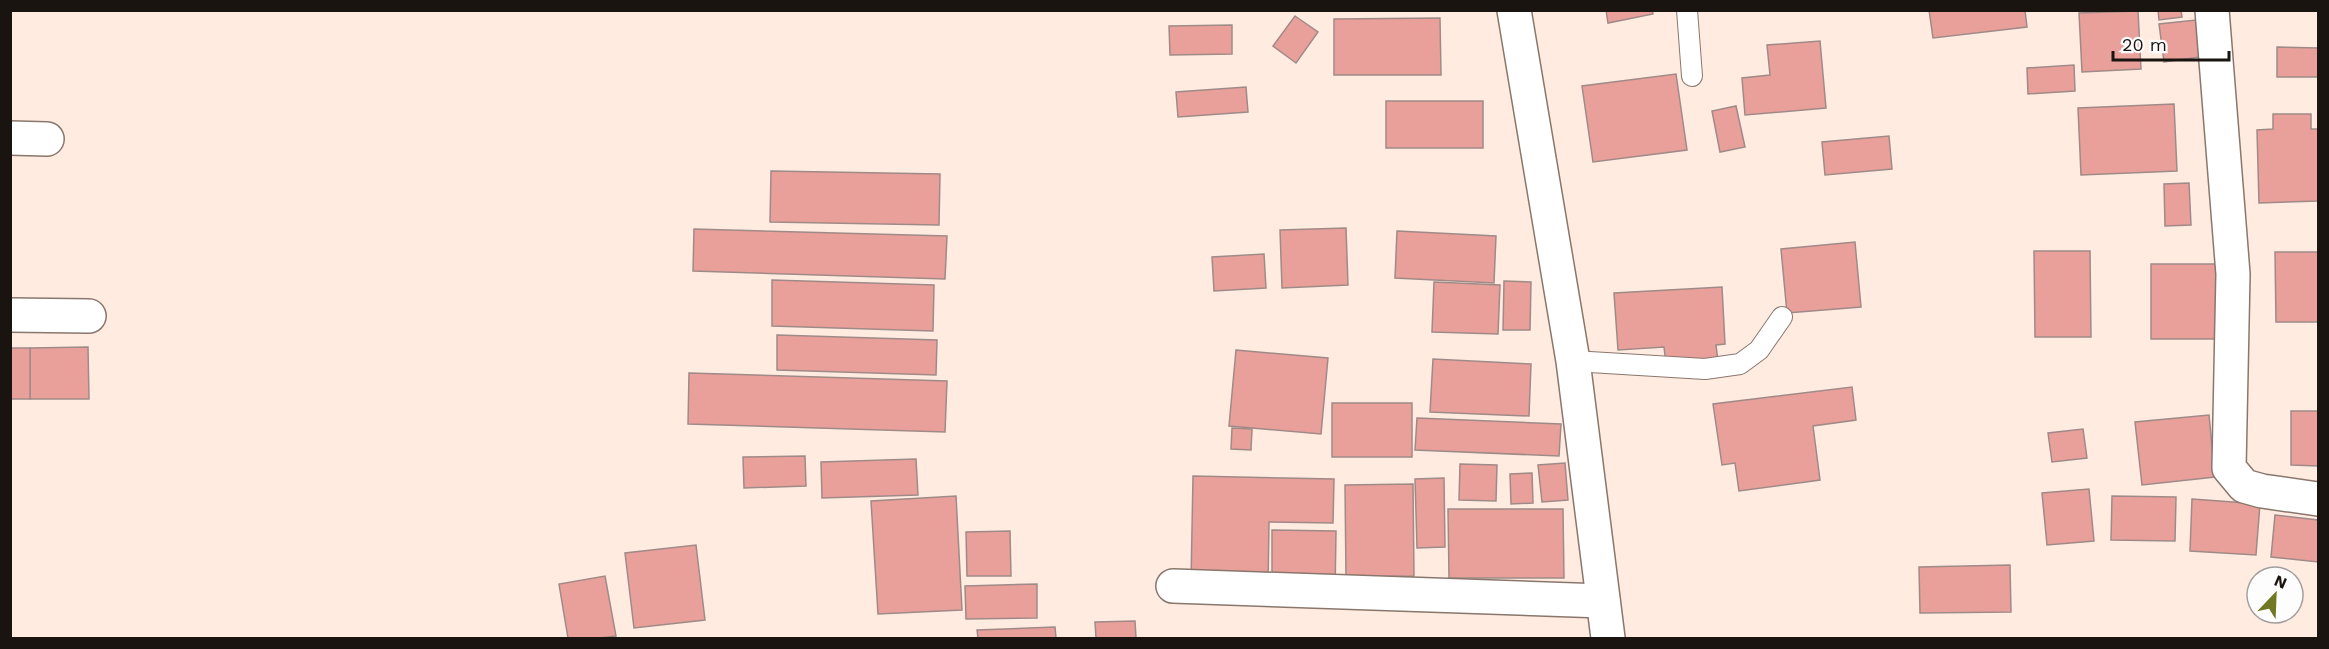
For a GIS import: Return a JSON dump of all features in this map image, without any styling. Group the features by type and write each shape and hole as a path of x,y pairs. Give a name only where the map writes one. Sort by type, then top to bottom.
{"street":[{"path":"1514,10 1573,361 1608,639"},
{"path":"2212,10 2233,274 2229,468 2244,486 2319,499"},
{"path":"10,138 47,139"},
{"path":"10,315 89,316"},
{"path":"1173,586 1603,602"}],"lane":[{"path":"1687,10 1692,76"},
{"path":"1573,361 1705,369 1740,364 1760,350 1782,317"}],"building":[{"path":"1606,10 1652,10 1653,14 1608,23"},
{"path":"1929,10 2025,10 2027,27 1933,38"},
{"path":"2158,10 2181,10 2182,17 2159,20"},
{"path":"2138,11 2141,69 2082,72 2079,13"},
{"path":"1295,16 1318,32 1296,63 1273,46"},
{"path":"1440,18 1441,75 1334,75 1334,19"},
{"path":"2196,20 2200,57 2164,62 2159,24"},
{"path":"1232,25 1232,54 1170,55 1169,26"},
{"path":"1820,41 1826,108 1745,115 1742,78 1770,75 1767,45"},
{"path":"2277,47 2318,48 2318,77 2277,77"},
{"path":"2074,65 2075,91 2028,94 2027,68"},
{"path":"1676,74 1687,150 1593,162 1582,86"},
{"path":"1246,87 1248,112 1178,117 1176,92"},
{"path":"1386,101 1483,101 1483,148 1386,148"},
{"path":"2174,104 2177,171 2081,175 2078,108"},
{"path":"1736,106 1745,147 1720,152 1712,111"},
{"path":"2273,114 2311,114 2311,129 2318,129 2318,201 2259,203 2257,130 2273,129"},
{"path":"1889,136 1892,169 1825,175 1822,142"},
{"path":"771,171 940,174 939,225 770,222"},
{"path":"2189,183 2191,225 2165,226 2164,184"},
{"path":"1346,228 1348,285 1282,288 1280,230"},
{"path":"694,229 947,236 945,279 693,271"},
{"path":"1397,231 1496,236 1494,283 1395,278"},
{"path":"1855,242 1861,307 1787,313 1781,249"},
{"path":"2034,251 2090,251 2091,337 2035,337"},
{"path":"2275,252 2318,252 2318,322 2276,322"},
{"path":"1264,254 1266,288 1214,291 1212,257"},
{"path":"2151,264 2226,264 2227,339 2151,339"},
{"path":"772,280 934,285 933,331 772,326"},
{"path":"1504,281 1531,282 1530,330 1503,330"},
{"path":"1434,282 1500,285 1498,334 1432,332"},
{"path":"1722,287 1725,344 1716,345 1718,361 1666,364 1664,347 1618,350 1614,293"},
{"path":"777,335 937,340 936,375 777,370"},
{"path":"88,347 89,399 30,399 30,348"},
{"path":"10,348 30,348 30,399 10,399"},
{"path":"1236,350 1328,358 1321,434 1229,426"},
{"path":"1433,359 1531,364 1529,416 1430,412"},
{"path":"689,373 947,381 945,432 688,424"},
{"path":"1852,387 1856,420 1813,426 1820,480 1739,491 1735,463 1722,465 1713,404"},
{"path":"1332,403 1412,403 1412,457 1332,457"},
{"path":"2291,411 2318,411 2318,466 2291,465"},
{"path":"2209,415 2215,477 2142,485 2135,422"},
{"path":"1417,418 1561,424 1559,456 1415,450"},
{"path":"1232,428 1252,429 1251,450 1231,449"},
{"path":"2083,429 2087,458 2052,462 2048,433"},
{"path":"805,456 806,486 744,488 743,457"},
{"path":"916,459 918,495 822,498 821,462"},
{"path":"1565,463 1568,500 1542,502 1538,465"},
{"path":"1460,464 1497,465 1496,501 1459,500"},
{"path":"1532,473 1533,503 1511,504 1510,474"},
{"path":"1193,476 1334,479 1333,523 1269,522 1268,584 1191,582"},
{"path":"1444,478 1445,547 1417,548 1415,479"},
{"path":"1413,484 1414,576 1346,577 1345,485"},
{"path":"2089,489 2094,541 2047,545 2042,493"},
{"path":"956,496 962,610 878,614 871,501"},
{"path":"2112,496 2176,497 2175,541 2111,540"},
{"path":"2192,499 2260,504 2256,555 2190,551"},
{"path":"1448,509 1563,509 1564,578 1449,578"},
{"path":"2275,515 2318,520 2318,562 2271,557"},
{"path":"1272,530 1336,531 1335,595 1272,594"},
{"path":"1010,531 1011,576 967,576 966,532"},
{"path":"696,545 705,620 634,628 625,553"},
{"path":"2010,565 2011,612 1920,613 1919,567"},
{"path":"605,576 616,636 568,638 559,584"},
{"path":"1037,584 1037,618 966,619 965,586"},
{"path":"1135,621 1136,638 1096,638 1095,622"},
{"path":"1055,627 1056,638 978,638 977,630"}]}
